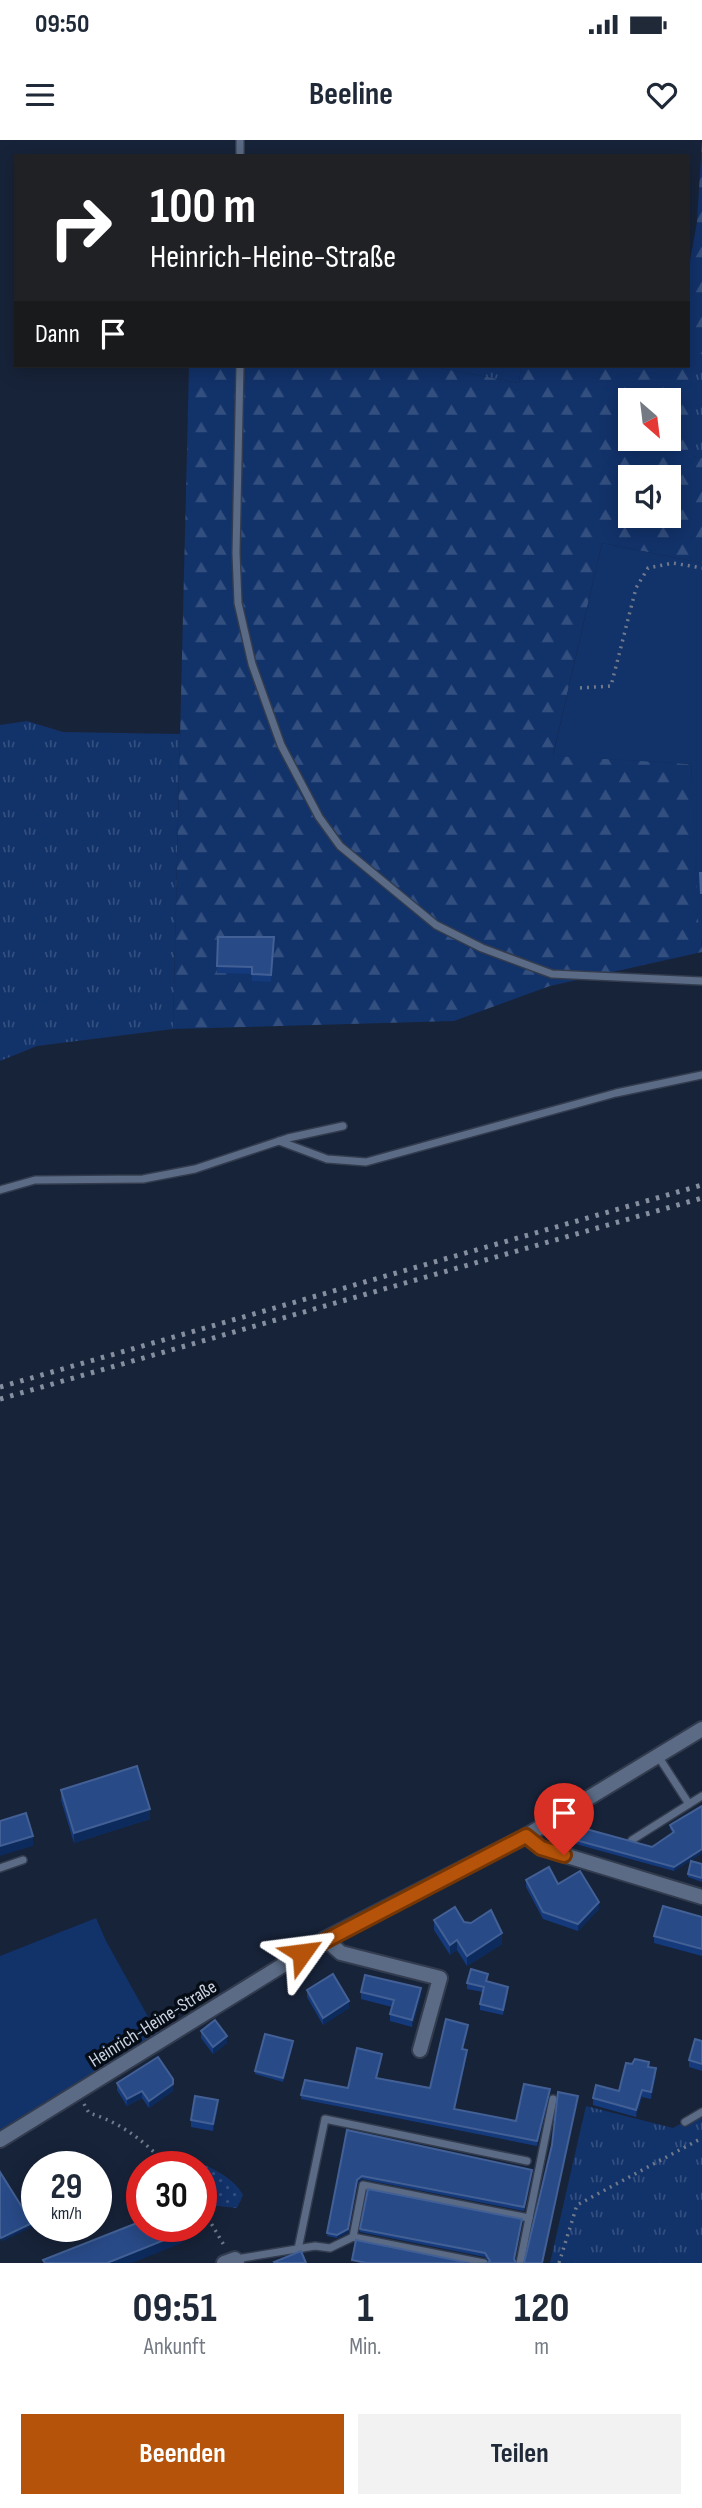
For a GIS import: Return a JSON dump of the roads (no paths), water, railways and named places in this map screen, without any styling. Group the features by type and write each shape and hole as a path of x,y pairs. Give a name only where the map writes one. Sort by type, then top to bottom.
{"street":[{"name":"Heinrich-Heine-Straße","path":"0,2140 325,1938 526,1836 702,1729"},
{"path":"526,1836 541,1848 702,1897"},
{"path":"325,1938 341,1953 440,1978 421,2050"}],"lane":[{"path":"240,368 236,539 238,603 252,663 281,745 340,846 436,925 482,948 540,970 552,974 702,981"},
{"path":"279,1141 327,1159 366,1162 616,1093 702,1075"},
{"path":"0,1190 35,1180 143,1180 195,1169 279,1141 343,1126"},
{"path":"658,1756 689,1804"},
{"path":"632,1840 702,1796"},
{"path":"0,1868 23,1860"},
{"path":"520,2263 553,2099"},
{"path":"685,2122 702,2112"},
{"path":"298,2249 325,2119 527,2161"},
{"path":"353,2237 363,2185 529,2218"},
{"path":"232,2262 298,2249 330,2248 353,2237 484,2263"}],"railway":[{"path":"0,1387 702,1185"},
{"path":"0,1399 702,1198"}]}
